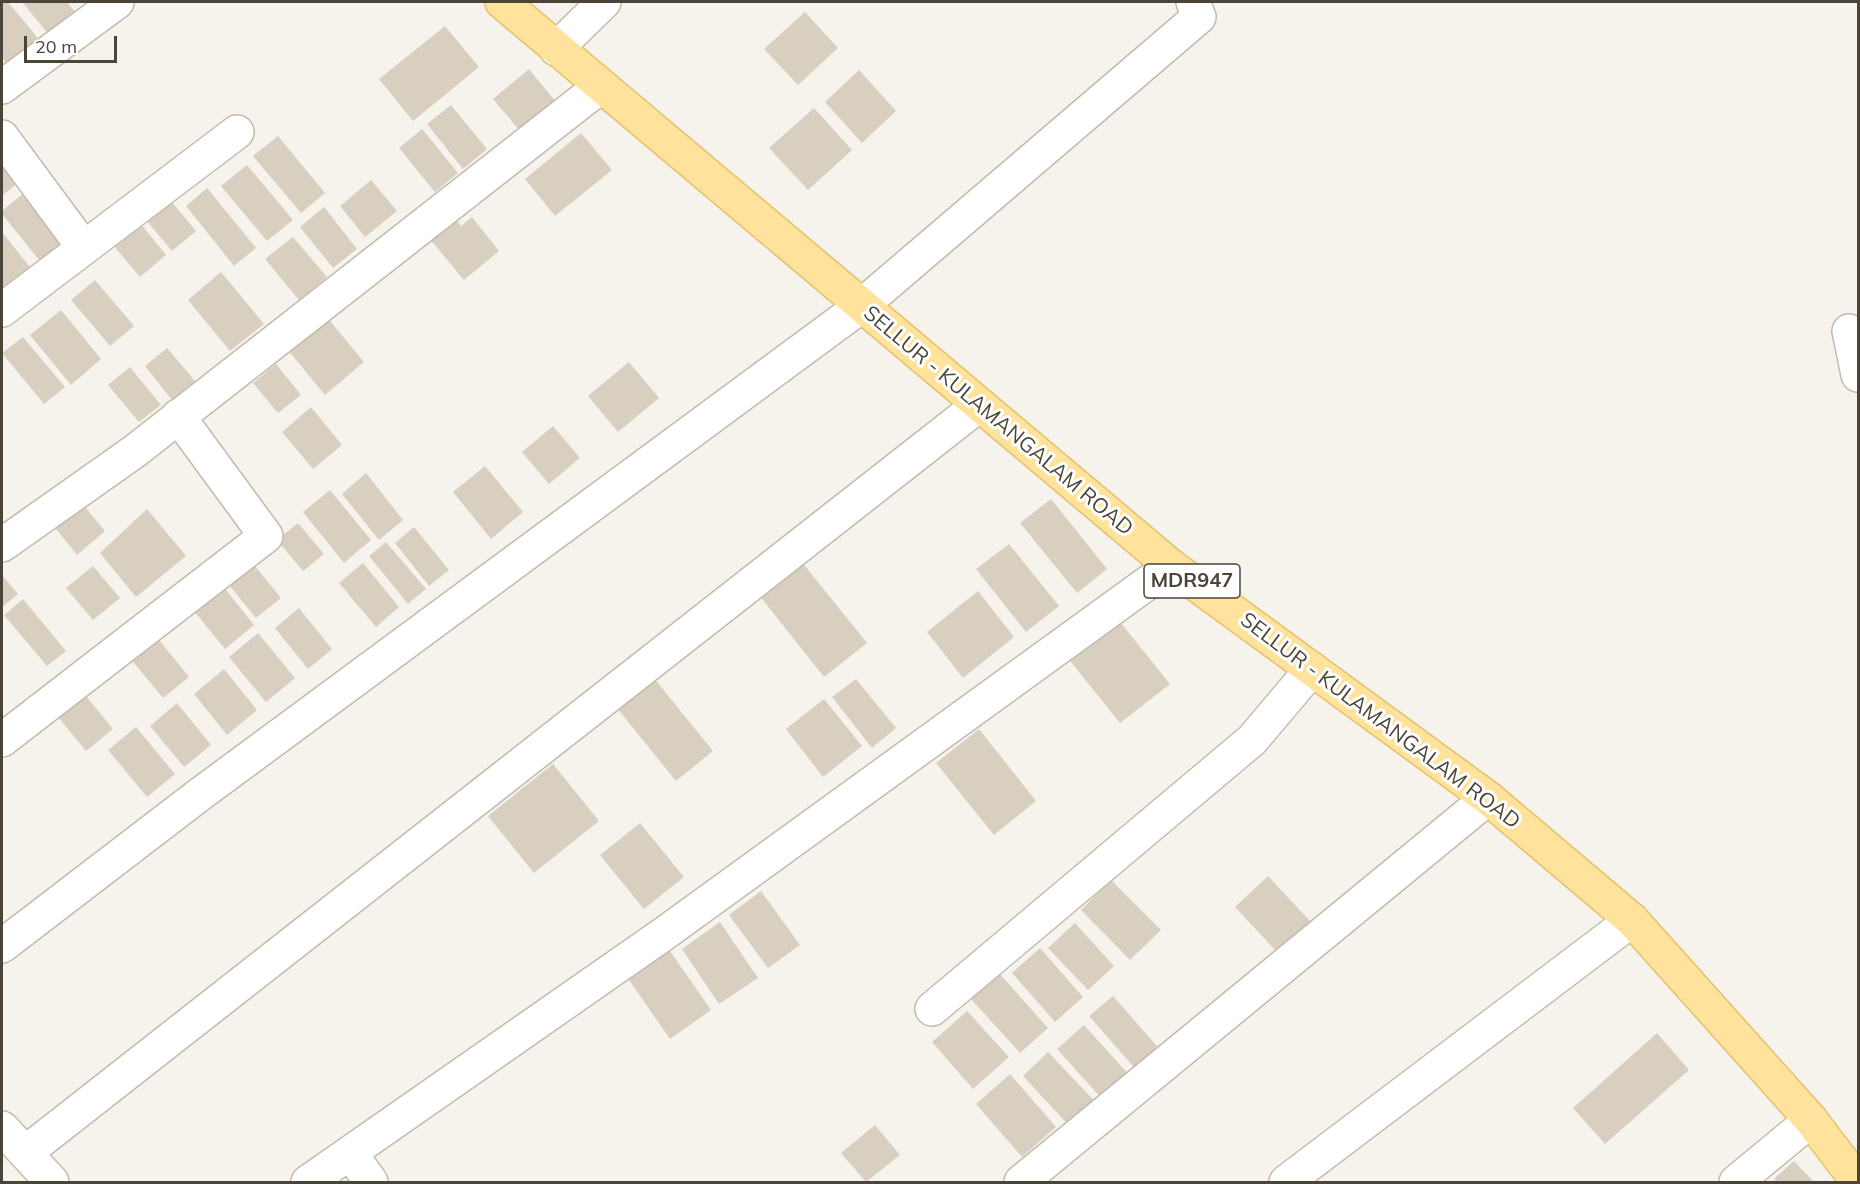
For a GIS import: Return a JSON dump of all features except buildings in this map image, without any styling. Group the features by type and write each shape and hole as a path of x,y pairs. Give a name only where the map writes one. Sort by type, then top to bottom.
{"main road":[{"name":"SELLUR - KULAMANGALAM ROAD","path":"502,2 860,307 1171,566 1488,798 1632,920 1855,1171"}],"street":[{"path":"2,87 117,2"},
{"path":"556,49 604,2"},
{"path":"2,946 199,795 860,307 1199,17 1193,2"},
{"path":"2,545 178,416 601,86"},
{"path":"2,310 237,132"},
{"path":"2,137 84,248"},
{"path":"1849,331 1858,375"},
{"path":"52,1182 9,1138 979,405"},
{"path":"2,740 266,536 178,416"},
{"path":"308,1182 665,933 1171,566"},
{"path":"932,1009 1252,740 1312,669"},
{"path":"1022,1182 1488,798"},
{"path":"1286,1182 1632,920"},
{"path":"1736,1182 1811,1120"},
{"path":"350,1154 371,1182"}]}
